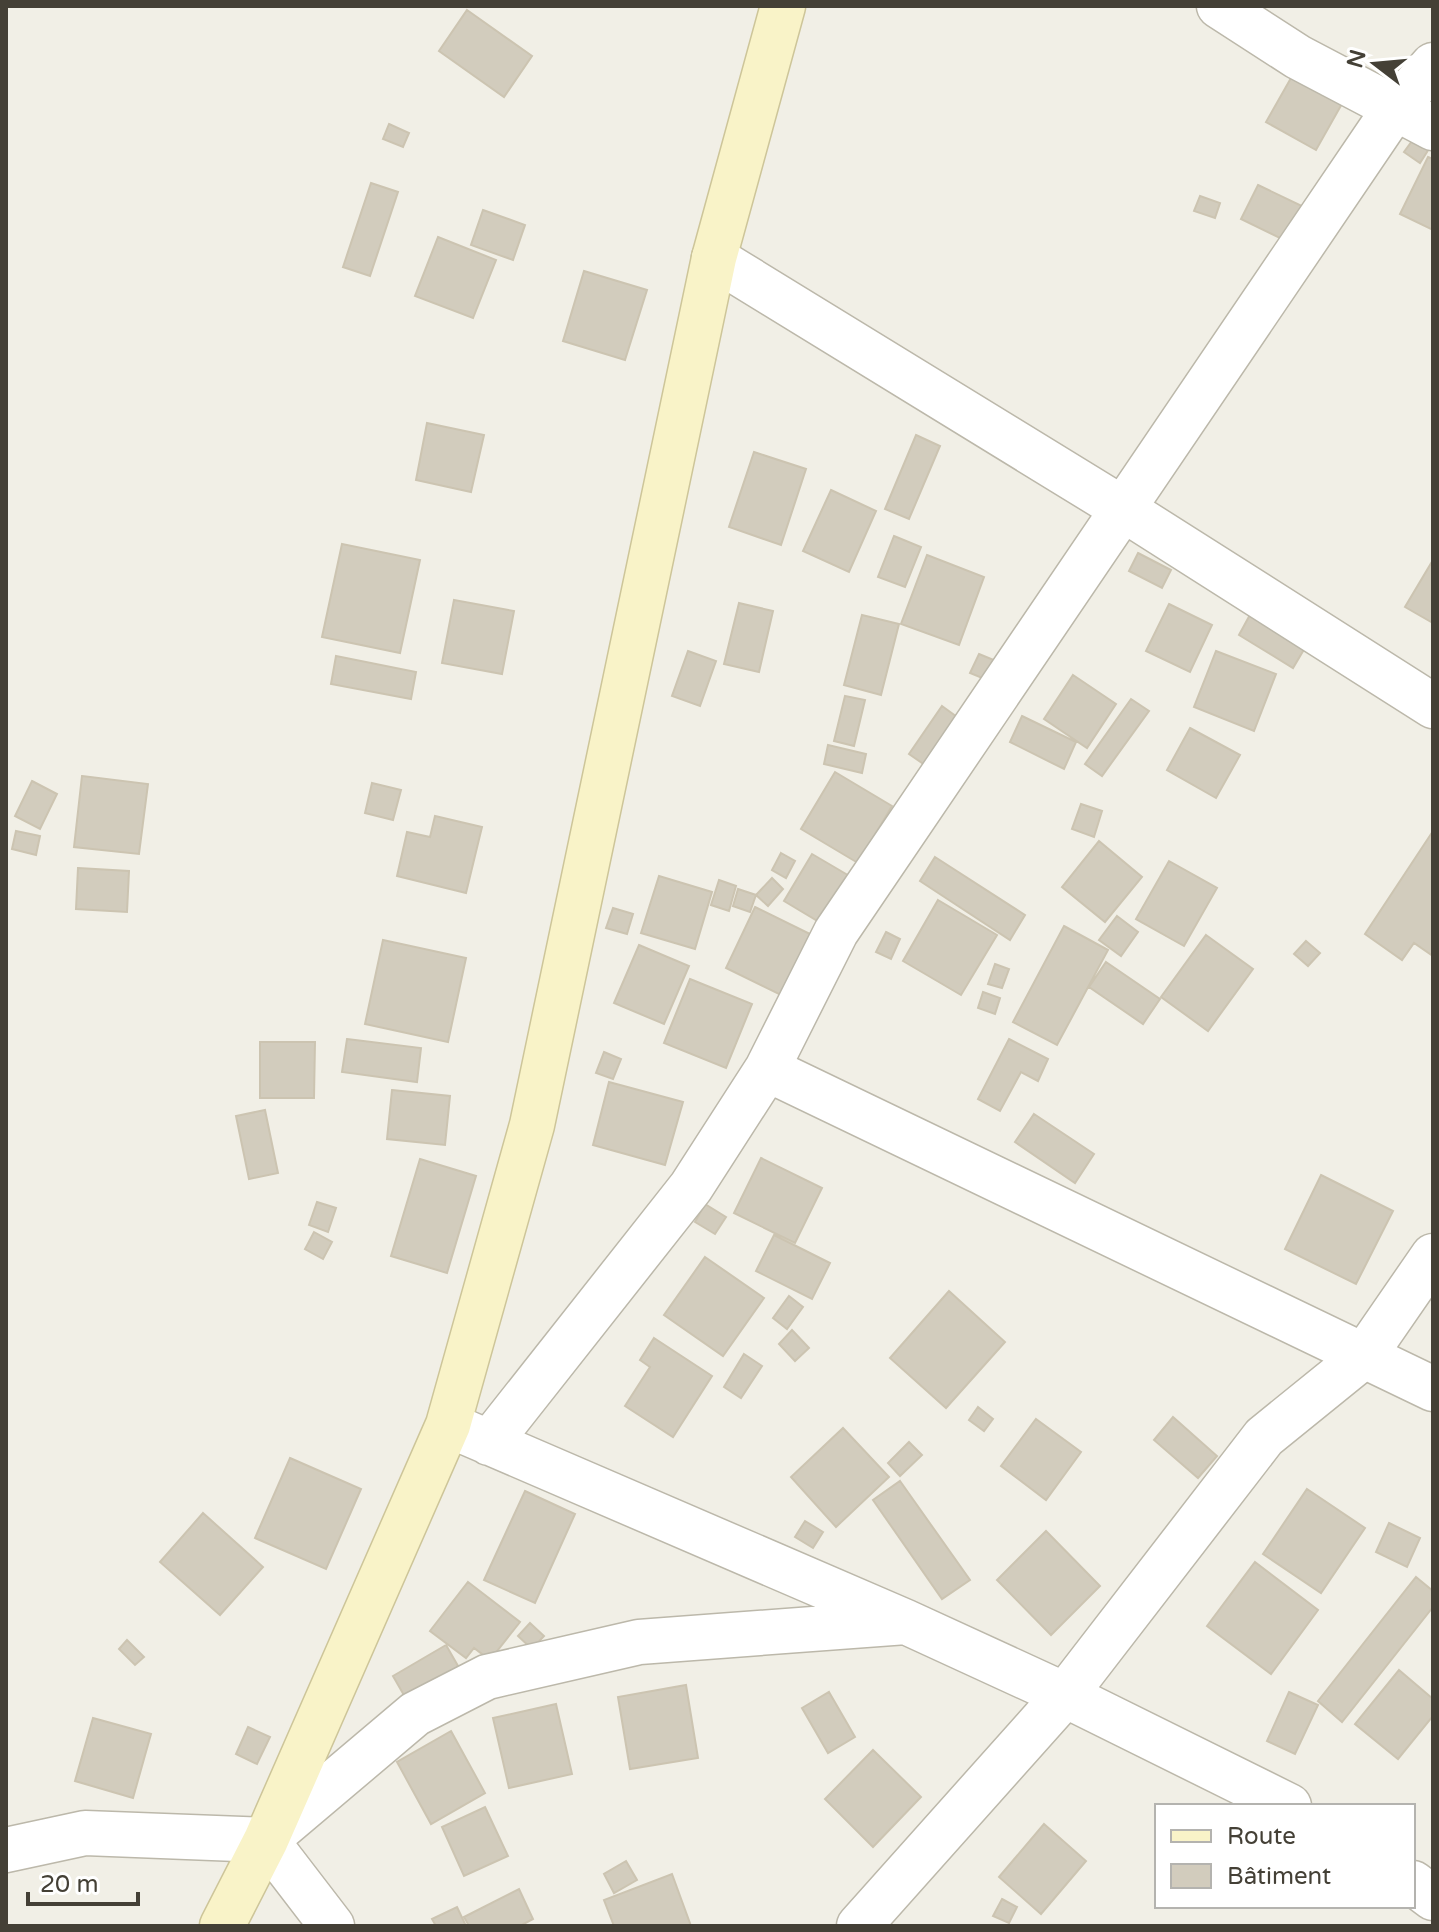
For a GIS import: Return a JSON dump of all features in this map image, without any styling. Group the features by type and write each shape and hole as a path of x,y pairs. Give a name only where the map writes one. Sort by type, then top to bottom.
{"street":[{"path":"222,1926 266,1840 448,1425 532,1125 714,258 783,6"},
{"path":"1219,6 1298,57 1414,118"},
{"path":"489,1443 691,1187 767,1069 836,932 1123,509 1414,118 1433,65"},
{"path":"714,258 1123,509 1433,706"},
{"path":"767,1069 1433,1389"},
{"path":"859,1926 1065,1695 1264,1437 1364,1356 1433,1256"},
{"path":"448,1425 906,1622 1065,1695 1285,1804"},
{"path":"6,1850 85,1833 266,1840 415,1714 487,1677 639,1642 906,1622"},
{"path":"266,1840 332,1926"},
{"path":"1415,1884 1433,1898"}],"building":[{"path":"467,10 532,56 504,97 439,51"},
{"path":"1299,64 1348,93 1316,150 1266,122"},
{"path":"389,124 409,133 403,147 383,139"},
{"path":"1417,134 1432,144 1420,163 1404,152"},
{"path":"1428,157 1433,159 1433,230 1400,214"},
{"path":"371,183 398,192 370,276 343,267"},
{"path":"1258,185 1306,208 1290,243 1241,219"},
{"path":"1200,196 1220,203 1215,218 1194,211"},
{"path":"483,210 525,225 513,260 471,245"},
{"path":"438,237 496,260 473,318 415,296"},
{"path":"584,271 647,290 625,360 563,341"},
{"path":"427,423 484,435 471,492 416,480"},
{"path":"916,435 940,446 909,519 885,509"},
{"path":"754,452 806,469 781,545 729,527"},
{"path":"831,490 876,511 849,572 803,551"},
{"path":"894,536 921,547 905,587 878,577"},
{"path":"342,544 420,560 400,653 322,637"},
{"path":"1138,553 1171,570 1162,588 1129,571"},
{"path":"927,555 984,577 959,645 901,624"},
{"path":"1433,560 1433,623 1405,607"},
{"path":"454,600 514,611 502,674 442,663"},
{"path":"739,603 773,611 759,672 724,664"},
{"path":"1169,604 1212,625 1190,672 1146,651"},
{"path":"1251,613 1306,646 1293,668 1239,635"},
{"path":"862,615 899,624 881,695 844,685"},
{"path":"688,651 716,661 700,706 672,696"},
{"path":"1216,651 1276,674 1254,731 1194,707"},
{"path":"979,654 1001,663 992,682 970,673"},
{"path":"336,656 416,672 411,699 331,684"},
{"path":"1073,675 1116,704 1087,748 1044,719"},
{"path":"845,696 865,700 854,746 834,741"},
{"path":"1131,699 1149,711 1102,776 1085,764"},
{"path":"942,706 968,725 935,772 909,754"},
{"path":"1022,716 1076,742 1064,769 1010,742"},
{"path":"1190,728 1240,755 1216,798 1167,770"},
{"path":"828,745 866,754 862,773 824,764"},
{"path":"835,772 892,806 858,863 801,829"},
{"path":"82,776 148,784 139,854 74,847"},
{"path":"32,781 57,794 40,829 15,816"},
{"path":"372,783 401,790 393,820 365,813"},
{"path":"1081,804 1102,811 1094,837 1072,829"},
{"path":"435,816 482,827 466,893 397,876 407,832 430,837"},
{"path":"16,831 40,836 36,855 12,849"},
{"path":"1433,831 1433,956 1414,943 1402,960 1365,934"},
{"path":"1099,841 1142,877 1105,922 1062,887"},
{"path":"781,853 795,861 786,878 772,870"},
{"path":"812,854 858,881 831,929 784,901"},
{"path":"935,857 1025,915 1010,940 920,881"},
{"path":"1169,861 1217,888 1184,946 1136,919"},
{"path":"78,868 129,871 127,912 76,909"},
{"path":"659,876 712,892 695,949 641,933"},
{"path":"772,878 783,889 768,906 756,895"},
{"path":"719,880 736,886 729,911 711,905"},
{"path":"738,889 756,895 750,912 733,906"},
{"path":"938,900 997,935 961,995 903,961"},
{"path":"755,907 810,934 781,995 726,968"},
{"path":"613,908 633,914 627,934 606,928"},
{"path":"1117,916 1138,932 1121,956 1099,940"},
{"path":"1064,926 1108,950 1057,1045 1013,1022"},
{"path":"886,932 900,939 891,959 876,952"},
{"path":"1206,935 1253,969 1208,1031 1161,997"},
{"path":"383,940 466,958 448,1042 365,1024"},
{"path":"1306,941 1320,953 1308,966 1294,954"},
{"path":"639,945 689,966 664,1024 614,1003"},
{"path":"1106,962 1160,999 1143,1024 1089,987"},
{"path":"995,964 1009,969 1002,988 988,984"},
{"path":"690,979 752,1004 726,1068 664,1043"},
{"path":"983,992 1000,998 995,1014 978,1008"},
{"path":"347,1039 421,1048 417,1082 342,1072"},
{"path":"1009,1039 1048,1059 1038,1081 1021,1072 1000,1111 978,1099"},
{"path":"260,1042 315,1042 314,1098 260,1098"},
{"path":"604,1052 621,1059 613,1079 596,1073"},
{"path":"609,1082 683,1102 665,1165 593,1145"},
{"path":"392,1090 450,1096 445,1145 387,1139"},
{"path":"265,1110 278,1173 249,1179 236,1116"},
{"path":"1034,1114 1094,1154 1075,1183 1015,1142"},
{"path":"761,1158 822,1188 795,1243 734,1213"},
{"path":"420,1159 476,1176 447,1273 391,1256"},
{"path":"1321,1175 1393,1211 1356,1284 1285,1249"},
{"path":"317,1202 336,1208 328,1232 309,1225"},
{"path":"705,1204 726,1217 715,1234 695,1222"},
{"path":"314,1232 332,1242 323,1259 305,1249"},
{"path":"774,1235 830,1263 812,1299 756,1271"},
{"path":"705,1257 764,1298 723,1356 664,1315"},
{"path":"949,1291 1005,1342 946,1408 890,1358"},
{"path":"789,1296 803,1307 787,1329 773,1318"},
{"path":"792,1330 809,1348 795,1361 779,1344"},
{"path":"654,1338 712,1376 673,1437 625,1406 650,1367 640,1360"},
{"path":"744,1354 762,1366 741,1398 724,1387"},
{"path":"978,1407 993,1419 984,1431 969,1420"},
{"path":"1173,1417 1217,1456 1198,1478 1154,1440"},
{"path":"1036,1419 1081,1452 1046,1500 1001,1466"},
{"path":"843,1428 889,1477 836,1527 791,1477"},
{"path":"909,1442 922,1455 900,1476 888,1463"},
{"path":"290,1458 361,1489 326,1569 255,1538"},
{"path":"900,1481 970,1580 942,1599 873,1500"},
{"path":"1307,1489 1365,1528 1321,1593 1263,1554"},
{"path":"525,1491 575,1514 535,1603 484,1580"},
{"path":"203,1513 263,1567 220,1615 160,1562"},
{"path":"805,1521 823,1532 813,1548 795,1537"},
{"path":"1389,1523 1420,1538 1407,1567 1376,1552"},
{"path":"1046,1531 1100,1586 1051,1635 997,1580"},
{"path":"1255,1562 1318,1610 1271,1674 1207,1626"},
{"path":"1416,1577 1433,1591 1433,1607 1342,1722 1318,1701"},
{"path":"468,1582 520,1622 490,1660 474,1648 466,1658 430,1631"},
{"path":"530,1623 544,1636 532,1649 518,1636"},
{"path":"127,1640 144,1657 135,1665 119,1649"},
{"path":"446,1645 462,1673 409,1704 393,1676"},
{"path":"1399,1670 1433,1699 1433,1716 1398,1759 1355,1724"},
{"path":"686,1685 698,1758 630,1769 618,1697"},
{"path":"829,1692 855,1737 828,1753 802,1708"},
{"path":"1289,1692 1318,1705 1295,1754 1267,1741"},
{"path":"556,1704 572,1774 509,1788 493,1718"},
{"path":"93,1718 151,1734 133,1798 75,1781"},
{"path":"248,1727 270,1737 257,1764 236,1754"},
{"path":"451,1731 485,1793 431,1824 397,1762"},
{"path":"873,1750 921,1797 873,1847 825,1799"},
{"path":"485,1807 508,1856 464,1876 442,1827"},
{"path":"1044,1824 1086,1861 1041,1914 999,1877"},
{"path":"626,1861 637,1880 614,1893 604,1874"},
{"path":"672,1874 691,1926 614,1926 604,1900"},
{"path":"519,1889 533,1919 520,1926 469,1926 464,1917"},
{"path":"1002,1899 1017,1907 1009,1923 993,1916"},
{"path":"457,1907 466,1926 436,1926 432,1919"}]}
